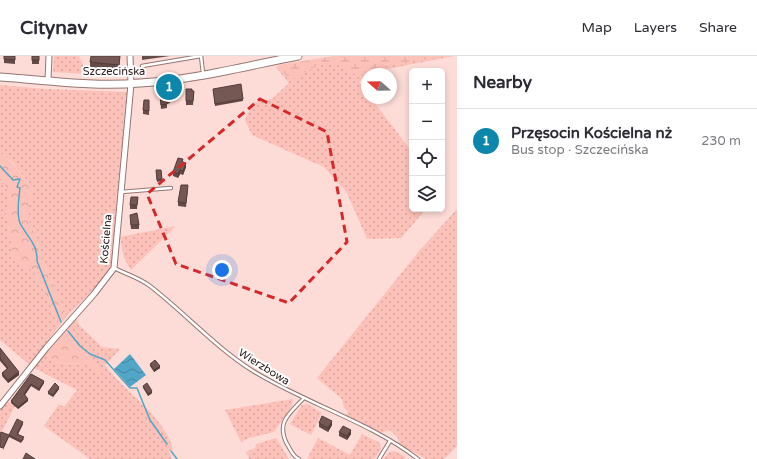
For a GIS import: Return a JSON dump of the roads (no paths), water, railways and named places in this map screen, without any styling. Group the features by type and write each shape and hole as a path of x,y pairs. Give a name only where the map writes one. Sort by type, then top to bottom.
{"street":[{"path":"48,80 49,56"},
{"name":"Kościelna","path":"0,406 26,375 46,347 94,294 114,268 131,84 130,56"},
{"name":"Szczecińska","path":"0,77 131,84 203,74 298,56"}],"lane":[{"path":"142,66 201,56 203,74"},
{"path":"120,192 171,188"},
{"name":"Wierzbowa","path":"114,268 149,285 231,356 250,370 287,391 390,441 418,459"},
{"path":"299,459 294,456 284,437 282,428 284,421 304,398"},
{"path":"379,459 390,441"}],"water":[{"path":"130,354 146,375 130,387 114,369"}],"waterway":[{"path":"0,166 13,180 20,179 17,187 20,188 18,206 20,223 34,245 37,261 61,322"},
{"path":"68,331 80,346 90,354 105,360 130,388 137,388 150,420 167,444"},
{"path":"171,451 177,459"}],"place":[{"name":"Przęsocin Kościelna nż","path":"169,87"}]}
